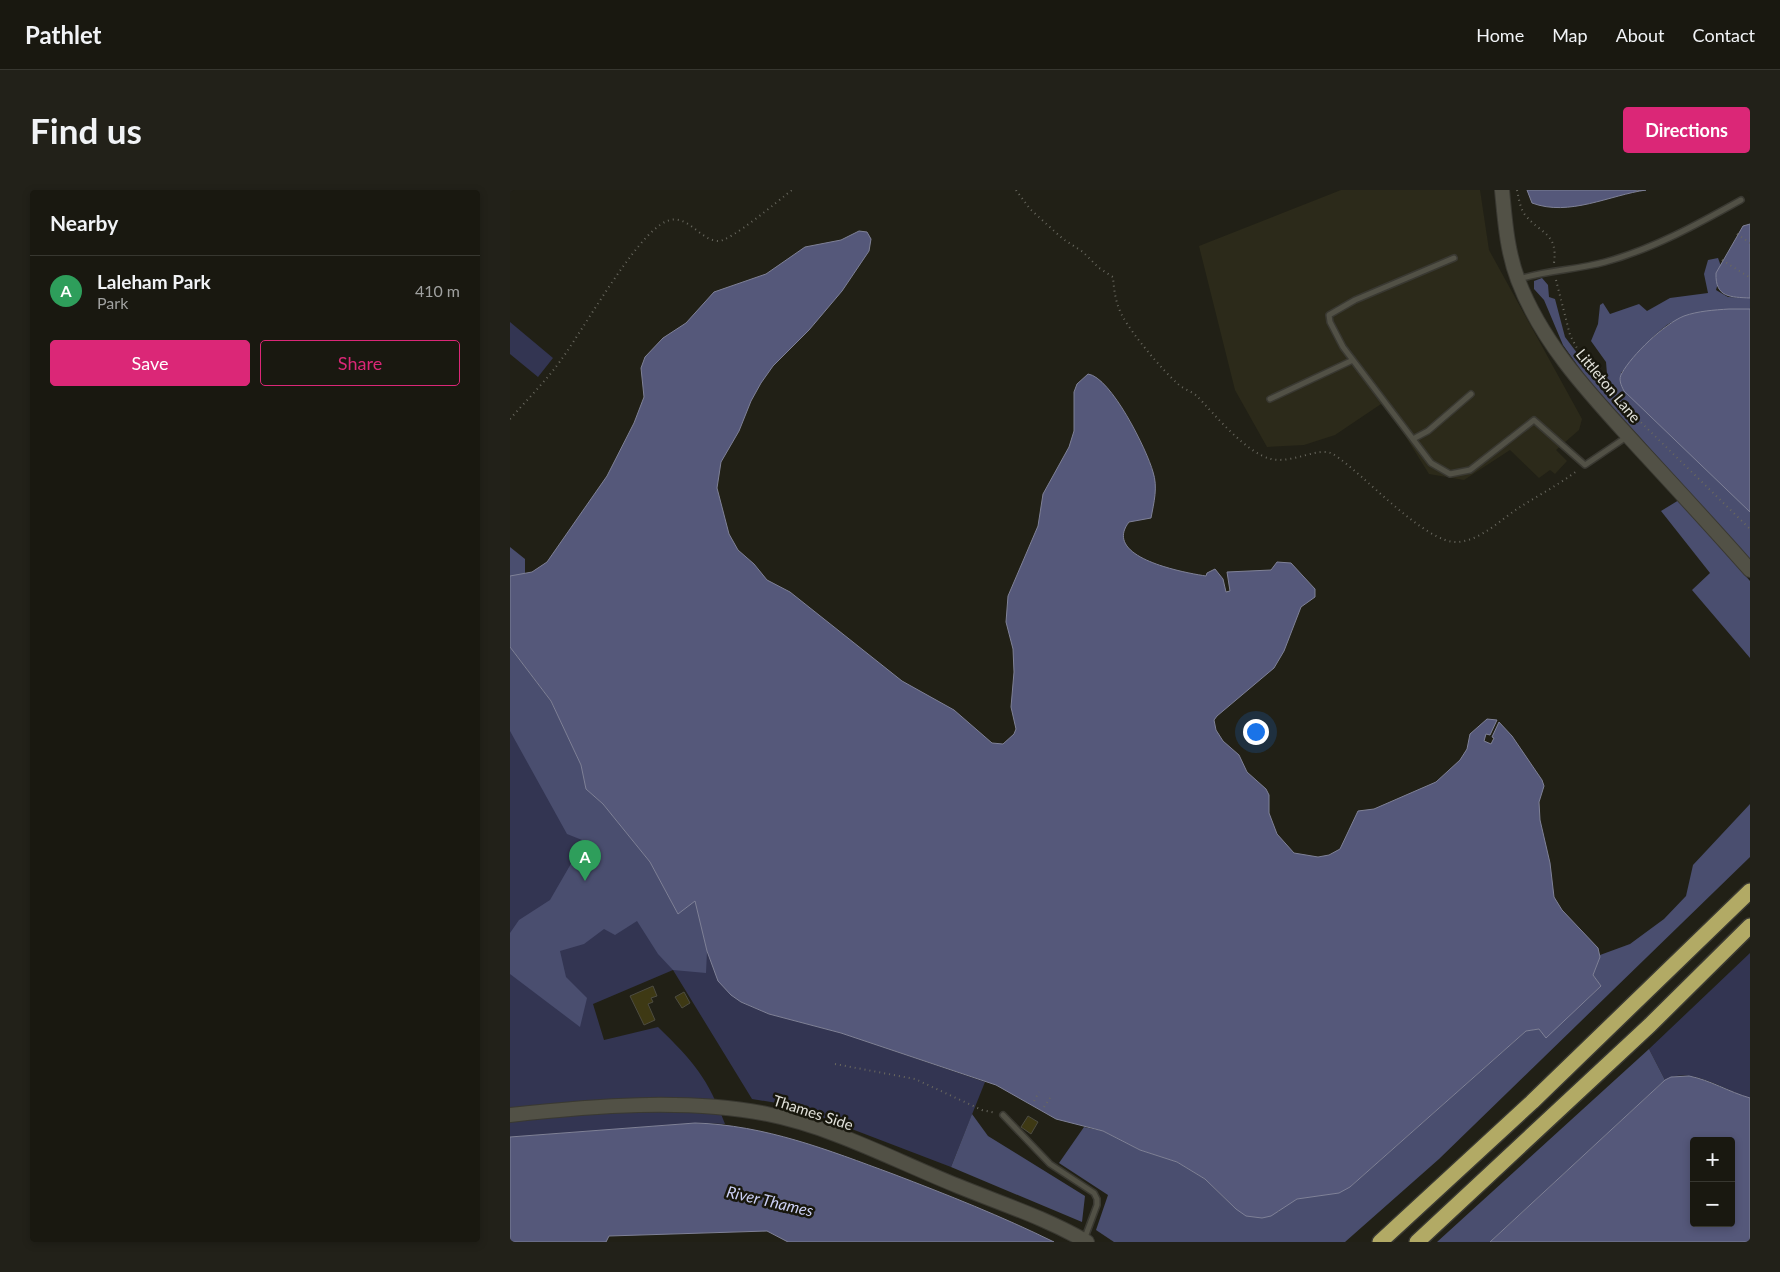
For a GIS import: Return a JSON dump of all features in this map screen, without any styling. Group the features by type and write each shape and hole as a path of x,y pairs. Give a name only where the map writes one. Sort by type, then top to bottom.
{"highway":[{"path":"1380,1242 1553,1082 1750,891"},
{"path":"1417,1242 1650,1025 1750,926"}],"street":[{"name":"Littleton Lane","path":"1502,190 1508,246 1518,279 1532,310 1550,342 1577,379 1750,570"},
{"name":"Thames Side","path":"510,1115 570,1108 671,1106 767,1114 814,1128 900,1161 1024,1211 1085,1241"}],"lane":[{"path":"1518,279 1554,270 1594,265 1614,259 1663,240 1741,200"},
{"path":"1454,258 1333,311 1329,315 1330,322 1353,360 1431,463 1443,472 1456,474 1470,470 1534,420 1585,464 1628,436"},
{"path":"1270,398 1353,360"},
{"path":"1414,439 1428,430 1471,394"},
{"path":"1003,1114 1050,1164 1094,1193 1097,1205 1085,1241"}],"path":[{"path":"510,419 556,368 637,249 658,227 668,220 678,220 690,224 707,238 719,241 732,236 792,190"},
{"path":"1016,190 1030,208 1062,239 1083,252 1099,268 1113,277 1115,297 1123,318 1168,376 1180,387 1194,394 1248,446 1269,459 1288,461 1322,451 1330,453 1346,463 1403,513 1436,536 1457,543 1482,534 1585,464"},
{"path":"1517,190 1521,208 1526,216 1547,234 1553,244 1556,253 1554,270 1570,336 1593,371 1612,394 1750,529"},
{"path":"1738,234 1750,243"},
{"path":"1722,260 1749,277"},
{"path":"835,1064 915,1079 982,1110 1003,1114"},
{"path":"1034,1101 1039,1092"},
{"path":"1044,1107 1050,1098"}],"shaded area":[{"path":"1341,190 1480,190 1489,250 1582,419 1579,430 1556,450 1567,461 1555,474 1550,470 1539,478 1510,450 1464,480 1429,474 1384,402 1335,435 1304,445 1267,447 1235,390 1199,246"},
{"path":"1718,258 1722,269 1716,290 1728,297 1750,298 1750,309 1694,316 1667,325 1648,342 1621,373 1750,511 1750,559 1588,380 1563,345 1544,300 1534,289 1534,281 1542,278 1548,285 1549,297 1555,299 1565,337 1599,382 1607,374 1606,362 1591,341 1598,324 1600,305 1603,303 1610,314 1639,304 1647,311 1670,298 1708,293 1704,274 1708,260"},
{"path":"510,322 553,358 538,377 510,354"},
{"path":"1679,500 1750,581 1750,658 1692,590 1710,573 1661,511"},
{"path":"510,547 525,559 525,581 510,587"},
{"path":"510,647 695,900 741,1002 769,1014 841,1033 985,1082 951,1167 789,1105 752,1099 673,970 593,1004 604,1040 658,1027 681,1050 706,1082 725,1124 695,1123 510,1137"},
{"path":"510,647 551,701 581,765 586,789 603,804 650,862 678,914 695,900 707,951 706,973 673,970 658,954 637,921 615,935 604,929 584,944 560,951 566,977 587,998 580,1027 510,974 510,933 519,920 550,900 572,862 586,854 582,840 567,834 510,731"},
{"path":"1750,804 1750,857 1439,1159 1345,1242 1114,1242 1096,1230 1108,1195 1059,1163 1084,1127 1103,1131 1140,1150 1177,1162 1205,1179 1236,1209 1278,1212 1285,1205 1297,1199 1350,1187 1526,1031 1539,1029 1546,1037 1601,986 1593,975 1600,955 1630,944 1664,919 1686,896 1693,865"},
{"path":"1750,953 1750,1098 1697,1077 1675,1076 1665,1080 1649,1049"},
{"path":"1649,1049 1665,1080 1490,1242 1437,1242"},
{"path":"972,1114 988,1136 1085,1196 1082,1222 951,1167"}],"water":[{"path":"1527,190 1646,190 1589,204 1560,208 1532,203"},
{"path":"1750,224 1750,298 1731,296 1721,292 1716,281 1716,273 1743,226"},
{"path":"859,231 867,232 871,239 869,251 842,291 809,330 773,366 761,383 751,401 739,431 721,462 717,488 729,534 738,550 754,564 767,580 790,592 902,681 954,710 992,743 1003,744 1014,734 1016,729 1011,707 1014,672 1013,649 1006,622 1008,596 1038,526 1043,494 1069,447 1074,431 1074,392 1077,384 1088,374 1097,378 1107,387 1127,416 1144,448 1153,472 1155,489 1151,518 1129,522 1123,535 1126,545 1136,554 1165,567 1206,576 1207,573 1215,569 1223,579 1226,592 1230,591 1227,572 1271,570 1277,562 1291,563 1315,589 1315,597 1301,607 1284,651 1274,668 1214,720 1216,730 1223,741 1239,755 1247,772 1266,789 1269,795 1269,813 1277,834 1294,853 1318,857 1329,855 1340,849 1358,811 1374,809 1436,782 1460,760 1467,749 1470,734 1487,719 1497,720 1490,735 1486,734 1484,741 1491,744 1499,722 1512,736 1542,780 1544,786 1539,802 1540,820 1550,863 1554,897 1562,910 1598,948 1600,957 1593,975 1601,986 1546,1038 1539,1029 1526,1031 1350,1187 1339,1193 1297,1199 1271,1216 1262,1218 1246,1216 1236,1209 1205,1179 1177,1162 1140,1150 1103,1131 1056,1119 996,1085 841,1033 769,1014 741,1002 731,995 718,981 707,951 695,901 678,914 650,862 603,804 586,789 581,765 551,701 510,647 510,576 532,572 547,562 607,476 634,423 644,397 641,368 645,357 663,338 686,323 714,292 766,274 805,247 841,240"},
{"path":"1729,309 1750,309 1750,512 1624,391 1620,380 1627,366 1641,349 1676,320 1695,313"},
{"path":"1689,1076 1750,1098 1750,1242 1490,1242 1665,1080 1671,1077"},
{"name":"River Thames","path":"695,1123 746,1128 796,1140 893,1174 954,1198 1054,1242 788,1242 767,1231 609,1236 606,1242 510,1242 510,1137"}],"building":[{"path":"653,986 657,996 651,998 653,1002 648,1004 655,1020 644,1025 630,996"},
{"path":"684,992 690,1003 682,1008 675,997"},
{"path":"1028,1116 1038,1122 1031,1134 1021,1127"}],"place":[{"name":"Laleham Park","path":"585,881"}]}
